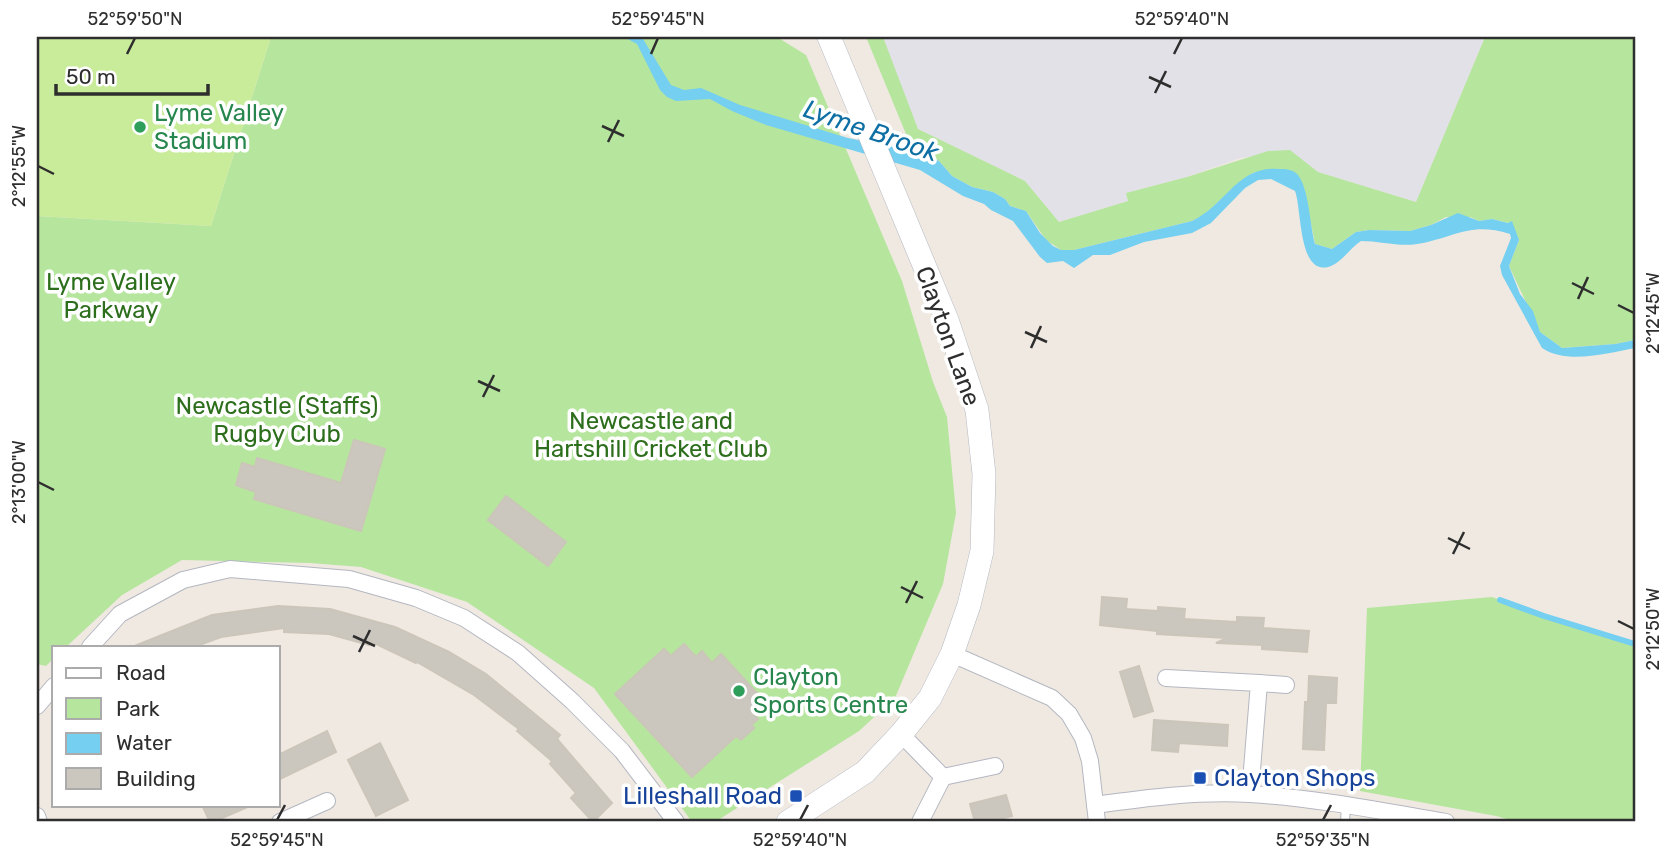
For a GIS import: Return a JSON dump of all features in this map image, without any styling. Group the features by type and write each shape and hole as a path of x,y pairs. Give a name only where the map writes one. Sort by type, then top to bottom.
{"street":[{"name":"Clayton Lane","path":"788,822 865,772 930,698 952,654 970,605 982,551 984,474 976,410 947,320 829,37"},
{"path":"91,646 120,614 183,580 230,569 349,579 416,598 464,618 518,653 622,751 676,822"},
{"path":"952,654 1052,698 1069,714 1083,738 1090,761 1097,822"},
{"path":"1166,678 1286,685"},
{"path":"1250,794 1259,683"},
{"path":"37,706 52,688"},
{"path":"901,734 943,777"},
{"path":"943,777 995,766"},
{"path":"920,822 943,777"},
{"path":"1095,806 1163,795 1250,794 1346,805 1446,822"},
{"path":"280,822 327,802"},
{"path":"37,816 39,822"}],"lane":[{"path":"1345,822 1346,805"}],"shaded area":[{"path":"866,37 1485,37 1416,202 1318,172 1290,151 1240,158 1187,177 1126,193 1128,201 1059,222 1025,181 918,129"}],"green space":[{"name":"Lyme Valley Stadium","path":"37,37 271,37 211,226 37,216"},
{"path":"271,37 777,37 806,55 902,281 933,382 947,417 956,513 943,584 895,698 859,731 715,822 692,822 594,688 467,602 361,567 182,560 122,595 67,646 52,646 52,660 46,666 37,664 37,216 211,226"},
{"path":"866,37 883,37 918,129 1025,181 1059,222 1128,201 1126,193 1268,151 1290,150 1318,172 1416,202 1485,37 1635,37 1635,340 1562,348 1540,332 1509,266 1519,240 1509,223 1492,219 1479,221 1470,217 1446,217 1410,231 1356,232 1332,249 1315,244 1304,188 1255,172 1192,221 1074,250 1061,250 1046,240 1026,211 1010,206 1005,199 993,192 972,187 952,176 939,161 913,151"},
{"path":"1492,597 1635,644 1635,822 1518,822 1360,791 1367,608"}],"water":[{"path":"624,37 643,39 671,85 684,90 701,88 740,105 848,138 923,153 939,161 952,176 972,187 993,192 1005,199 1010,206 1026,211 1040,233 1061,250 1074,250 1192,221 1214,206 1241,180 1264,170 1286,169 1298,175 1307,198 1315,244 1332,249 1356,232 1410,231 1458,213 1479,221 1512,221 1519,240 1509,266 1520,294 1533,311 1540,332 1562,348 1635,340 1635,348 1575,357 1552,353 1542,348 1502,275 1500,266 1511,238 1510,234 1496,230 1473,230 1410,245 1361,241 1335,264 1320,267 1312,262 1307,253 1295,191 1271,179 1258,180 1245,188 1211,223 1192,233 1144,242 1110,255 1093,255 1074,268 1063,261 1047,263 1013,221 984,204 963,196 920,170 766,125 710,99 676,101 667,97 660,90 637,44"}],"building":[{"path":"354,440 385,449 361,531 254,499 256,492 236,485 242,463 255,467 257,458 341,483"},
{"path":"506,496 566,542 548,566 488,520"},
{"path":"1102,597 1127,599 1126,609 1185,609 1184,619 1237,622 1237,617 1264,618 1263,628 1309,631 1307,652 1262,649 1262,645 1216,643 1227,638 1157,634 1157,631 1100,625"},
{"path":"278,606 330,609 395,627 449,652 486,674 560,735 557,739 612,803 593,822 571,798 576,793 550,764 552,761 517,731 519,729 474,695 417,662 370,641 369,645 329,634 284,632 284,628 221,637 197,646 134,646 212,615"},
{"path":"684,644 696,657 702,651 712,663 721,654 767,704 755,716 758,719 751,725 754,728 741,740 736,736 692,777 615,694 664,649 671,656"},
{"path":"1139,666 1153,711 1134,717 1120,672"},
{"path":"1309,676 1337,678 1336,703 1326,703 1324,750 1303,749"},
{"path":"1154,720 1228,725 1227,746 1179,743 1178,752 1152,750"},
{"path":"327,731 336,752 280,779 280,754"},
{"path":"380,743 408,800 376,816 348,760"},
{"path":"1006,795 1012,816 975,822 970,804"},
{"path":"202,806 250,806 213,822 210,822"}],"waterway":[{"path":"1500,600 1635,644"}],"place":[{"name":"Lyme Valley Stadium","path":"140,127"},
{"name":"Clayton Sports Centre","path":"739,691"},
{"name":"Clayton Shops","path":"1200,778"},
{"name":"Lilleshall Road","path":"796,796"}],"water label":[{"name":"Lyme Brook","path":"871,131"}],"park label":[{"name":"Lyme Valley Parkway","path":"111,296"},
{"name":"Newcastle (Staffs) Rugby Club","path":"277,420"},
{"name":"Newcastle and Hartshill Cricket Club","path":"651,435"}]}
